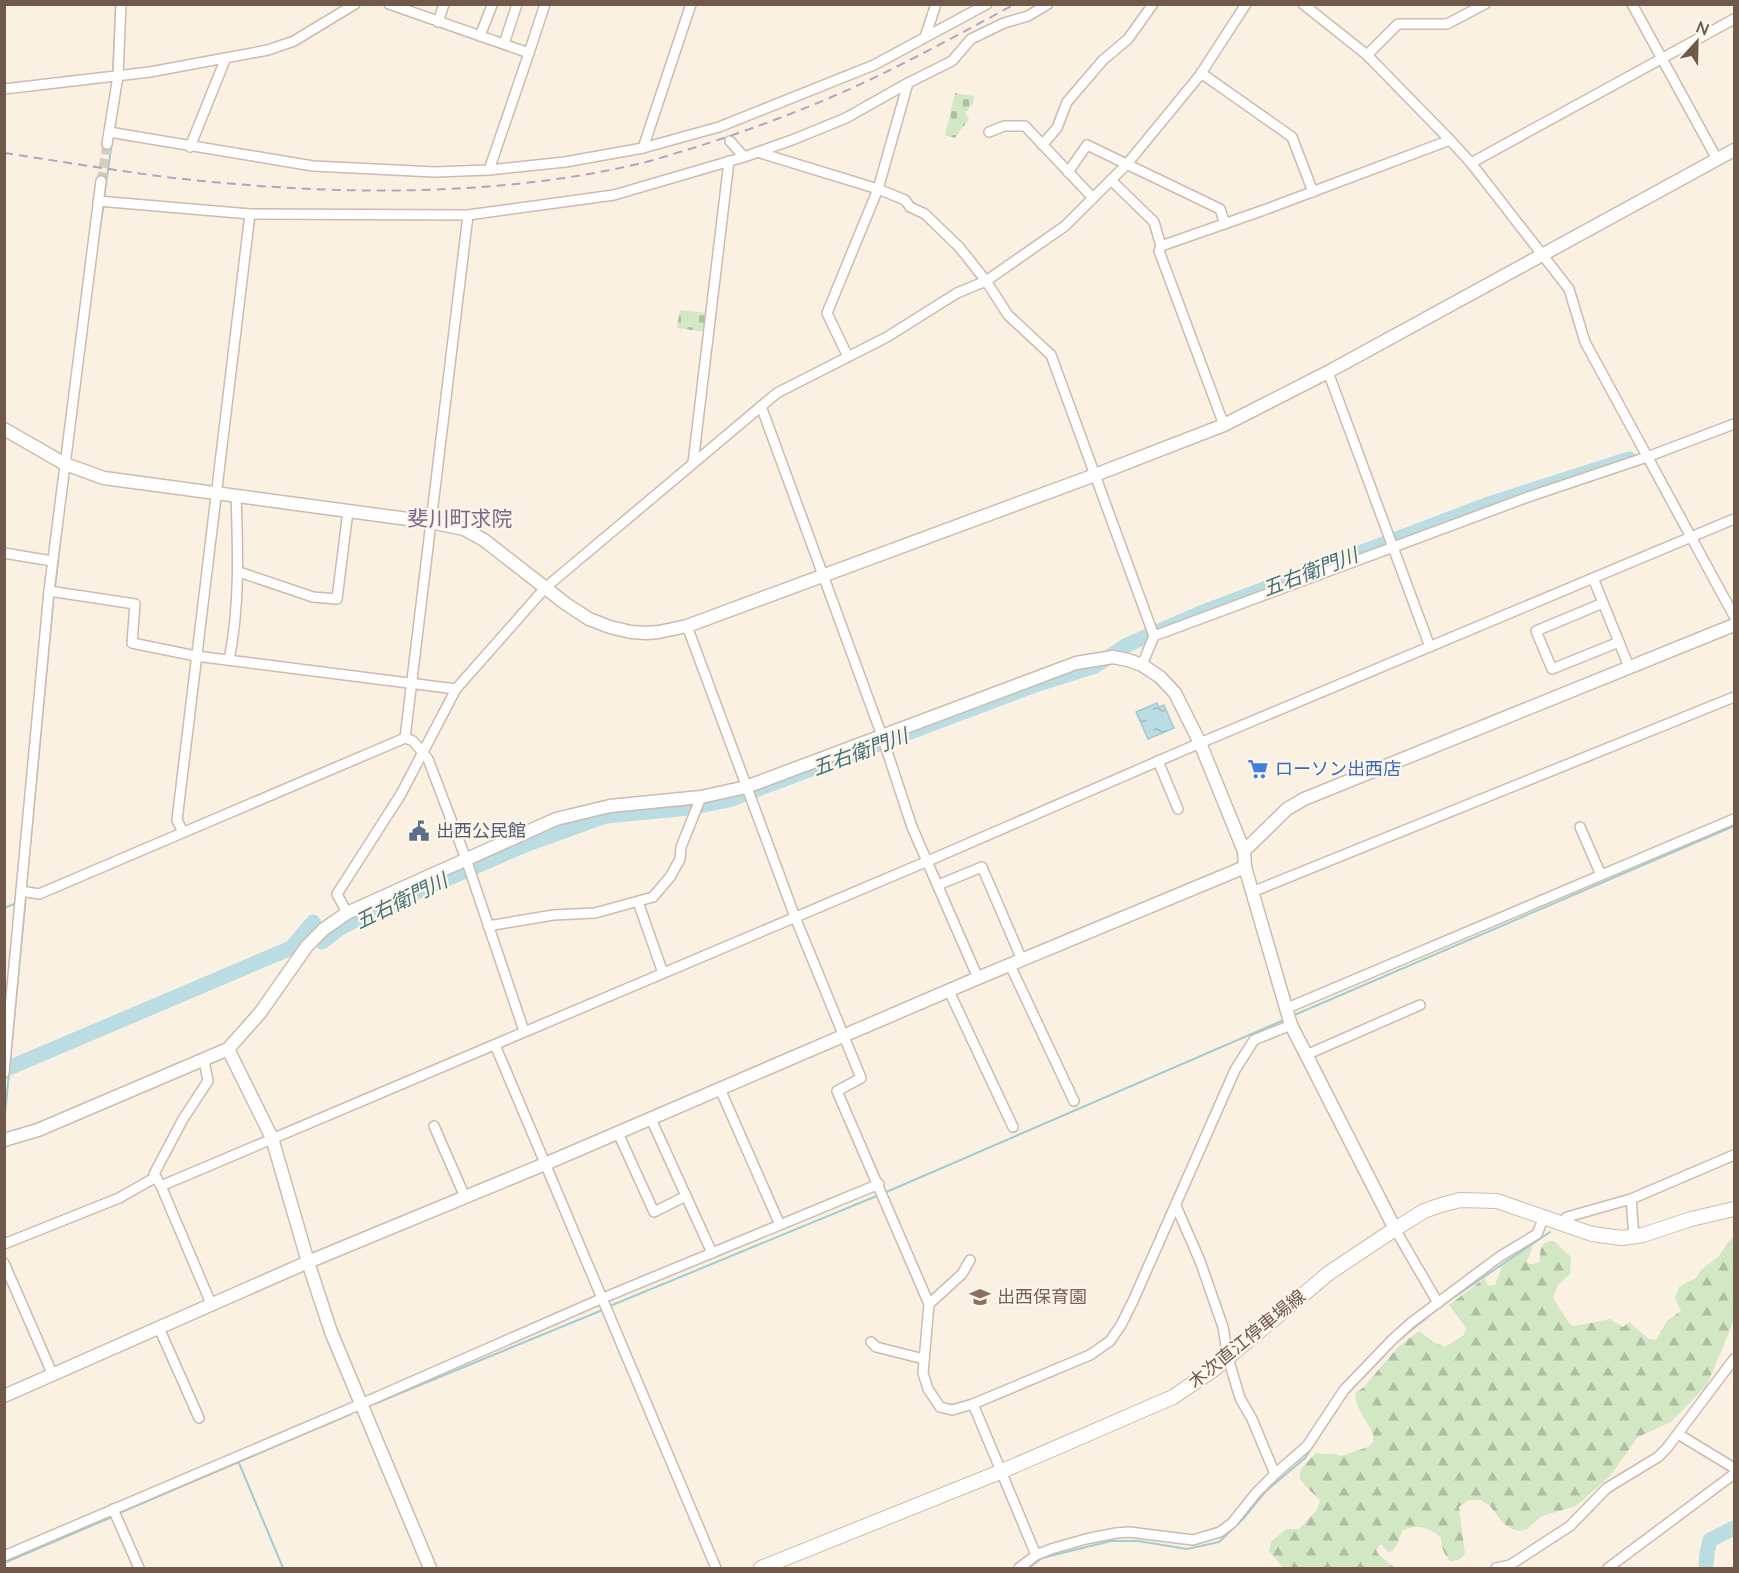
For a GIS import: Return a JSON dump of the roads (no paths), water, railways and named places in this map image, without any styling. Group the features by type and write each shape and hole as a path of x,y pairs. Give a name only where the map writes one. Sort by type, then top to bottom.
{"main road":[{"name":"木次直江停車場線","path":"761,1569 1000,1472 1173,1397 1228,1358 1329,1273 1424,1211 1460,1200 1497,1201 1592,1234 1622,1238 1634,1237 1727,1209 1734,1209"}],"street":[{"path":"107,144 118,76 121,4"},
{"path":"4,89 118,76 225,60 268,50 294,41 355,4"},
{"path":"389,4 529,53"},
{"path":"438,22 444,4"},
{"path":"504,44 517,4"},
{"path":"489,170 545,4"},
{"path":"643,148 691,4"},
{"path":"925,37 936,4"},
{"path":"109,132 313,166 435,172 489,170 565,162 643,148 719,127 874,65 987,4"},
{"path":"98,201 250,214 468,215 614,195 744,157 846,118 952,61 971,39 1004,23 1028,16 1048,4"},
{"path":"1042,145 1057,128 1067,102 1103,60 1128,39 1153,4"},
{"path":"347,913 337,894 400,794 456,689 545,588 777,393 887,337 957,293 986,281 1065,226 1127,164 1201,73 1246,4"},
{"path":"1303,4 1367,56 1471,162 1569,290 1585,342 1734,616"},
{"path":"1367,56 1398,24 1448,24 1485,4"},
{"path":"1632,4 1717,159"},
{"path":"480,36 492,5"},
{"path":"1471,162 1734,19"},
{"path":"190,147 225,60"},
{"path":"1201,73 1292,137 1313,192"},
{"path":"848,357 827,313 878,189 908,83"},
{"path":"989,132 1005,126 1024,126 1093,198"},
{"path":"719,127 744,157"},
{"path":"1161,246 1450,140"},
{"path":"1068,172 1087,145 1220,209 1225,224"},
{"path":"4,429 65,464 104,478 430,522 464,529 484,540 589,619 610,627 646,633 687,626 1224,425 1328,372 1734,150"},
{"path":"757,152 878,189 904,200 910,207 925,213 960,248 986,281 1008,315 1051,356 1154,636 1142,665"},
{"path":"693,463 729,161"},
{"path":"4,1073 52,561 101,180"},
{"path":"1111,180 1154,222 1161,246 1159,251 1224,425"},
{"path":"183,832 177,820 250,214"},
{"path":"405,738 468,215"},
{"path":"1328,372 1430,647"},
{"path":"761,406 882,736 912,827 978,978"},
{"path":"1154,636 1528,497 1647,457 1734,424"},
{"path":"229,660 234,638 239,572 236,495"},
{"path":"239,572 313,597 337,599 348,511"},
{"path":"161,1186 928,861 1200,743 1734,519"},
{"path":"4,553 52,561"},
{"path":"1593,578 1629,667"},
{"path":"49,591 135,604 132,643 196,656 456,689"},
{"path":"1604,603 1536,631 1552,669 1619,642"},
{"path":"1244,851 1287,809 1304,799 1734,625"},
{"path":"687,626 795,917 861,1078 837,1090 929,1304 923,1373 928,1389 940,1407 952,1410 973,1404 1090,1354 1110,1341 1129,1309 1235,1070 1254,1040 1291,1025"},
{"path":"7,1140 38,1130 228,1049 260,1013 307,946 324,928 347,913 556,819 610,806 701,797 746,787 1076,663 1113,657 1142,665 1160,677 1175,693 1200,743 1244,851 1245,867 1291,1025 1395,1229 1438,1303"},
{"path":"1252,892 1734,697"},
{"path":"21,891 39,894 405,738 413,741 423,750 428,759 466,859 524,1031"},
{"path":"1158,761 1178,809"},
{"path":"488,926 553,915 595,913 653,897 670,877 680,859 681,847 701,797"},
{"path":"1285,1009 1734,819"},
{"path":"1235,827 1248,833 1264,831"},
{"path":"1580,827 1601,875"},
{"path":"938,885 982,867 1016,962 1074,1101"},
{"path":"4,1396 308,1262 1245,867"},
{"path":"638,902 663,973"},
{"path":"949,991 1013,1127"},
{"path":"1306,1054 1420,1005"},
{"path":"495,1045 716,1569"},
{"path":"228,1049 272,1138 331,1332 430,1569"},
{"path":"204,1060 208,1081 183,1119 154,1174 212,1306"},
{"path":"720,1089 780,1224"},
{"path":"651,1119 712,1253"},
{"path":"434,1126 465,1197"},
{"path":"618,1132 654,1212 686,1196"},
{"path":"1561,1224 1567,1217 1631,1199 1734,1155"},
{"path":"4,1244 119,1198 156,1177"},
{"path":"4,1556 603,1298 879,1184"},
{"path":"1631,1199 1634,1237"},
{"path":"1176,1206 1200,1261 1219,1316 1240,1398 1252,1419 1275,1474"},
{"path":"1019,1569 1036,1555 1086,1539 1116,1533 1129,1532 1193,1540 1220,1532 1232,1523 1275,1474 1307,1446 1344,1390 1360,1372 1412,1322 1499,1257 1537,1234 1544,1217"},
{"path":"929,1304 962,1274 970,1260"},
{"path":"4,1263 52,1374"},
{"path":"159,1328 199,1418"},
{"path":"871,1342 876,1347 924,1359"},
{"path":"1496,1569 1510,1565 1570,1526 1607,1488 1658,1457 1734,1359"},
{"path":"973,1404 1036,1555"},
{"path":"1678,1434 1734,1468"},
{"path":"1608,1569 1734,1474"},
{"path":"113,1509 139,1569"}],"water":[{"path":"1157,703 1159,707 1164,705 1174,728 1148,739 1136,712"}],"waterway":[{"path":"113,73 116,4"},
{"path":"104,198 113,135"},
{"path":"97,245 104,203"},
{"name":"五右衛門川","path":"11,1067 291,948 313,922 322,942 340,928 375,910 525,845 606,816 689,808 729,800 1038,684 1095,666 1127,645 1198,614 1489,504 1629,459"},
{"path":"55,588 62,525"},
{"path":"26,889 54,593"},
{"path":"1292,1016 1734,826"},
{"path":"4,1125 26,895"},
{"path":"4,908 17,903"},
{"path":"884,1193 1284,1020"},
{"path":"1727,1163 1734,1160"},
{"path":"610,1306 879,1195"},
{"path":"1395,1343 1444,1304 1550,1232"},
{"path":"369,1406 605,1309"},
{"path":"1346,1395 1385,1354"},
{"path":"1029,1568 1042,1558 1111,1541 1138,1541 1187,1549 1219,1542 1243,1519 1265,1492 1305,1458 1338,1408"},
{"path":"117,1514 351,1414"},
{"path":"239,1463 283,1568"},
{"path":"4,1563 112,1517"},
{"path":"1706,1568 1710,1540 1734,1528"}],"tunnel":[{"path":"101,181 107,144"}],"railway":[{"path":"4,153 166,177 342,190 462,188 581,175 659,158 719,140 797,111 898,66 1015,4"}],"place":[{"name":"ローソン出西店","path":"1258,769"},
{"name":"出西公民館","path":"419,831"},
{"name":"出西保育園","path":"980,1297"}],"district":[{"name":"斐川町求院","path":"460,519"}]}
